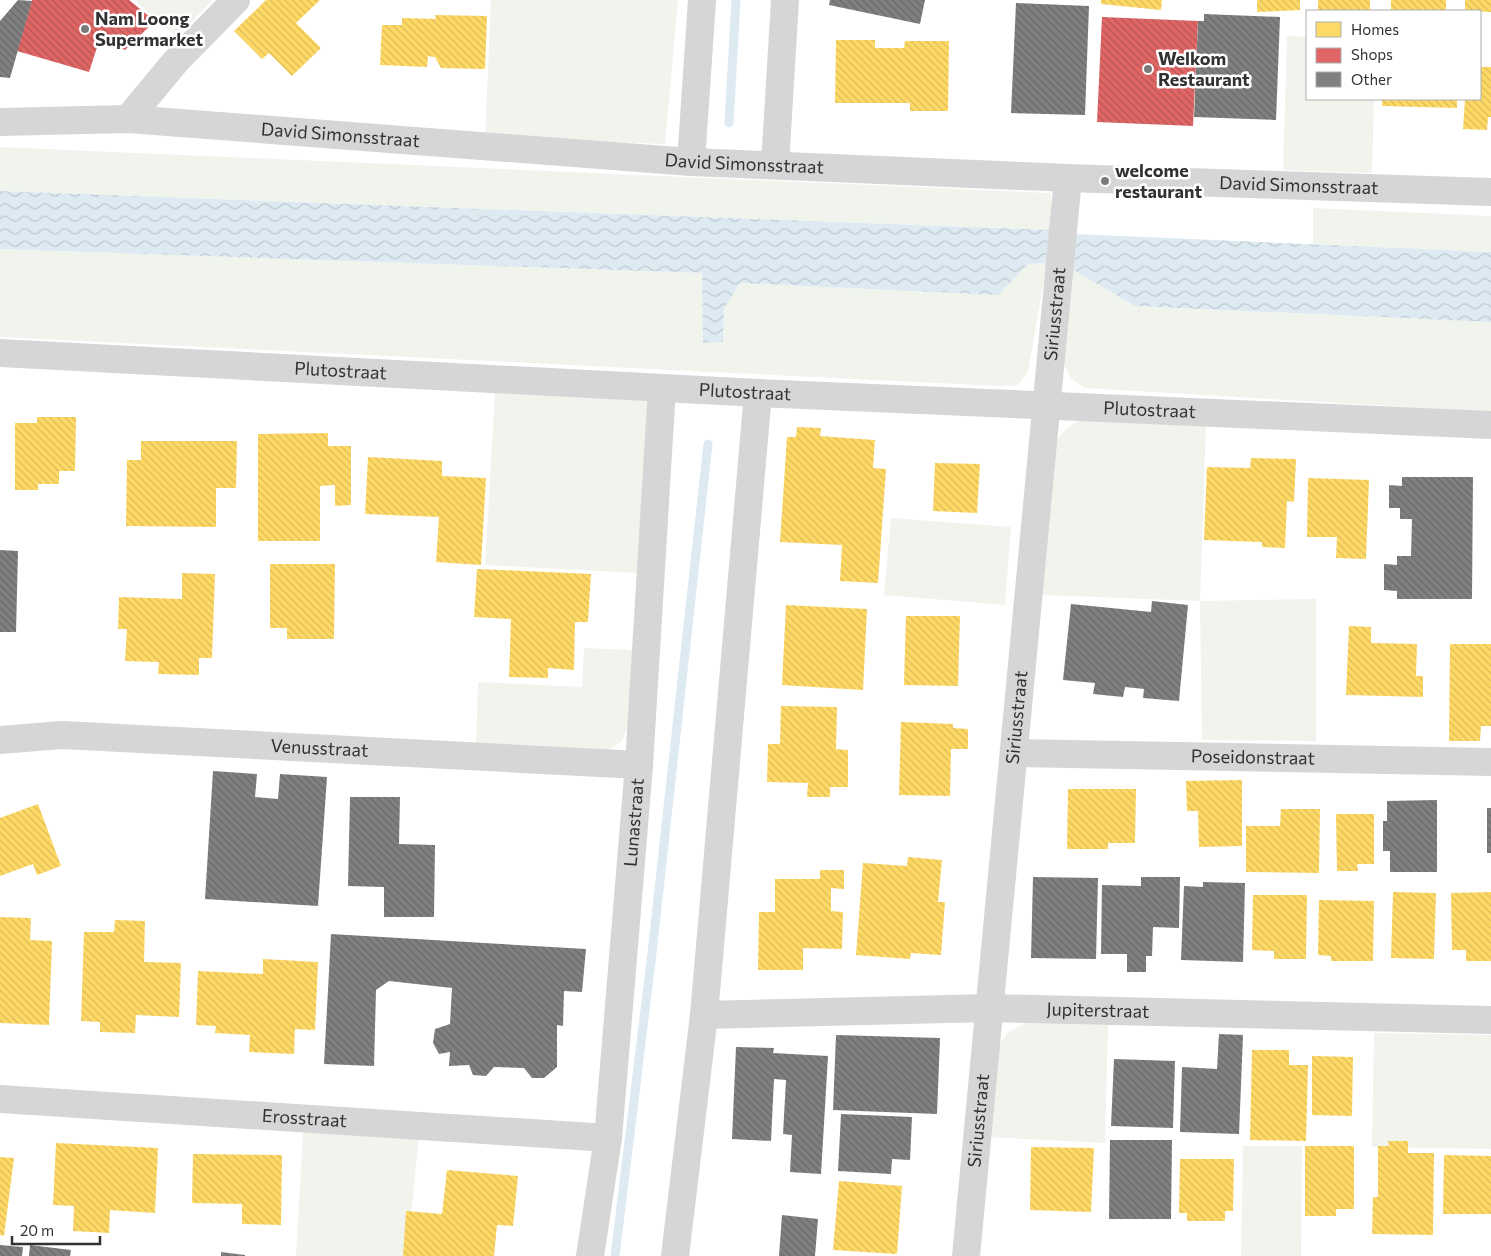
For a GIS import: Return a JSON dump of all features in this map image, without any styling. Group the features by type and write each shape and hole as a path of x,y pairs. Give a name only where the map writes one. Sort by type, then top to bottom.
{"street":[{"path":"128,119 176,61 236,0"},
{"path":"691,162 702,0"},
{"path":"775,165 785,0"},
{"name":"David Simonsstraat","path":"0,122 128,119 691,162 1068,178 1491,192"},
{"name":"Siriusstraat","path":"966,1256 1045,404 1068,178"},
{"name":"Plutostraat","path":"0,353 758,394 1045,404 1491,425"},
{"name":"Lunastraat","path":"590,1256 608,1138 639,765 662,388"},
{"path":"675,1256 704,1015 758,394"},
{"name":"Venusstraat","path":"0,740 62,735 639,765"},
{"name":"Poseidonstraat","path":"1014,753 1491,762"},
{"name":"Jupiterstraat","path":"704,1015 990,1008 1491,1020"},
{"name":"Erosstraat","path":"0,1099 608,1138"}],"shaded area":[{"path":"134,0 213,0 177,37"},
{"path":"491,0 678,0 665,144 485,138"},
{"path":"1287,36 1306,37 1306,100 1374,100 1372,173 1283,170"},
{"path":"0,147 1051,193 1051,230 0,191"},
{"path":"1313,208 1491,216 1491,252 1313,245"},
{"path":"0,249 702,273 704,343 723,342 724,309 740,283 998,295 1028,264 1047,263 1028,372 1018,385 999,386 0,337"},
{"path":"1072,269 1135,306 1491,322 1491,412 1084,388 1071,378 1063,364"},
{"path":"495,393 648,401 638,573 485,565"},
{"path":"1086,417 1206,424 1200,601 1042,595 1054,449 1066,429"},
{"path":"891,518 1011,527 1005,605 884,595"},
{"path":"1316,599 1316,741 1202,740 1200,601"},
{"path":"584,648 632,650 630,722 622,741 607,751 476,745 478,682 582,687"},
{"path":"1026,1023 1108,1025 1105,1143 989,1137 996,1049 1008,1032"},
{"path":"1374,1033 1491,1035 1491,1149 1372,1147"},
{"path":"304,1117 420,1126 407,1256 296,1256"},
{"path":"1243,1146 1302,1146 1301,1256 1241,1256"}],"water":[{"path":"0,191 1051,230 1047,263 1028,264 998,295 740,283 724,309 723,342 703,343 702,273 0,249"},
{"path":"1074,234 1491,252 1491,322 1135,306 1072,269"}],"building: Homes":[{"path":"266,0 320,0 296,23 321,48 292,76 269,53 262,59 234,31"},
{"path":"1101,0 1162,0 1161,10 1101,4"},
{"path":"1257,0 1300,0 1300,10 1257,12"},
{"path":"1318,0 1370,0 1370,10 1318,10"},
{"path":"1391,0 1446,0 1446,10 1391,10"},
{"path":"1465,0 1491,0 1491,12 1465,10"},
{"path":"435,15 487,16 485,69 441,68 435,57 428,56 427,67 380,65 382,25 402,25 402,18 436,19"},
{"path":"836,40 875,40 875,48 904,48 905,41 949,41 948,111 910,111 910,103 835,103"},
{"path":"1481,67 1491,67 1491,117 1488,117 1487,130 1463,129 1465,100 1481,100"},
{"path":"1382,100 1457,100 1457,108 1382,106"},
{"path":"37,417 76,417 75,471 59,471 59,484 38,484 38,490 15,490 15,423 37,423"},
{"path":"797,427 821,428 820,436 875,440 873,468 886,469 878,583 840,581 842,545 780,542 787,437 796,437"},
{"path":"328,433 328,446 351,446 351,505 335,506 335,485 320,486 320,541 258,541 258,434"},
{"path":"141,441 237,441 236,488 216,488 216,527 126,526 127,460 141,460"},
{"path":"368,457 442,461 442,476 486,478 481,565 436,562 439,517 365,514"},
{"path":"1251,458 1296,459 1294,502 1287,501 1285,548 1262,547 1262,542 1204,540 1207,467 1250,468"},
{"path":"935,463 980,464 977,513 933,511"},
{"path":"1308,478 1369,480 1366,559 1336,558 1337,537 1307,537"},
{"path":"270,564 335,564 334,639 287,639 287,628 270,628"},
{"path":"477,569 591,574 588,622 575,622 574,670 548,668 548,678 509,677 511,619 474,617"},
{"path":"182,573 215,574 212,658 199,658 199,675 158,674 159,662 125,661 127,629 118,629 119,597 182,599"},
{"path":"786,605 867,609 863,690 782,685"},
{"path":"906,616 960,616 958,686 904,685"},
{"path":"1349,626 1371,627 1371,643 1417,644 1416,676 1423,676 1423,697 1346,695"},
{"path":"1450,644 1491,644 1491,726 1481,726 1480,741 1449,741"},
{"path":"781,706 837,707 836,749 848,750 848,787 830,787 830,797 807,797 808,783 767,782 768,744 780,744"},
{"path":"901,722 953,724 953,728 968,729 968,749 951,749 950,796 899,795"},
{"path":"1242,780 1242,846 1199,847 1198,811 1187,811 1186,781"},
{"path":"1068,789 1136,789 1135,843 1108,843 1108,849 1067,849"},
{"path":"38,804 61,866 37,875 33,864 0,876 0,818"},
{"path":"1281,809 1320,809 1319,873 1246,872 1246,826 1280,826"},
{"path":"1336,814 1374,814 1374,864 1357,864 1358,871 1337,871"},
{"path":"908,857 942,860 938,902 945,902 941,955 911,953 910,959 856,955 863,863 907,866"},
{"path":"820,870 844,870 844,889 831,888 831,911 843,912 842,949 803,948 803,970 758,970 759,912 775,912 775,879 820,879"},
{"path":"1393,892 1436,893 1434,959 1391,958"},
{"path":"1491,892 1491,961 1466,961 1466,950 1452,950 1451,893"},
{"path":"1253,895 1307,895 1306,959 1274,959 1274,951 1252,950"},
{"path":"1319,900 1374,901 1373,961 1331,961 1331,956 1318,955"},
{"path":"0,917 31,918 30,940 52,941 49,1025 0,1023"},
{"path":"115,920 145,921 144,962 181,963 179,1017 136,1015 135,1033 100,1032 100,1022 81,1021 84,932 114,932"},
{"path":"263,959 318,962 315,1030 295,1029 294,1054 249,1052 250,1035 215,1033 216,1026 196,1025 198,971 263,974"},
{"path":"1252,1050 1289,1050 1289,1065 1308,1065 1306,1141 1250,1140"},
{"path":"1312,1056 1353,1057 1352,1116 1312,1115"},
{"path":"1388,1141 1408,1141 1408,1153 1434,1153 1433,1235 1372,1234 1373,1197 1378,1197 1378,1146 1389,1146"},
{"path":"56,1143 158,1148 155,1213 110,1210 109,1233 73,1231 74,1206 53,1205"},
{"path":"1305,1146 1354,1146 1354,1209 1336,1209 1336,1216 1305,1216"},
{"path":"1031,1147 1094,1148 1091,1212 1030,1210"},
{"path":"193,1154 282,1155 281,1225 242,1224 242,1204 192,1203"},
{"path":"1444,1155 1491,1156 1491,1214 1443,1214"},
{"path":"0,1157 14,1158 4,1236 0,1235"},
{"path":"1180,1159 1234,1159 1233,1211 1225,1211 1225,1221 1187,1221 1187,1213 1179,1213"},
{"path":"447,1170 518,1176 513,1226 497,1225 494,1256 403,1256 406,1211 442,1214"},
{"path":"839,1181 902,1186 897,1254 833,1250"}],"building: Shops":[{"name":"Nam Loong Supermarket","path":"32,0 129,0 155,21 125,50 100,38 89,72 17,51"},
{"name":"Welkom Restaurant","path":"1102,17 1198,21 1193,126 1097,122"}],"building: Other":[{"path":"18,0 32,1 10,78 0,77 0,21"},
{"path":"830,0 925,0 920,24 829,5"},
{"path":"1016,3 1089,6 1085,115 1011,113"},
{"path":"1204,14 1280,17 1276,120 1194,117 1198,21 1204,21"},
{"path":"1402,477 1473,477 1472,599 1397,599 1397,591 1384,590 1384,564 1397,565 1397,556 1411,556 1412,519 1400,519 1400,508 1389,508 1389,485 1402,486"},
{"path":"0,550 18,551 16,632 0,632"},
{"path":"1152,601 1188,605 1179,701 1143,698 1144,689 1125,687 1123,697 1093,694 1095,683 1063,680 1071,604 1151,612"},
{"path":"213,771 257,774 255,797 278,799 280,774 327,777 318,906 205,899"},
{"path":"350,797 400,797 399,844 435,845 434,917 384,917 384,887 348,886"},
{"path":"1437,800 1437,872 1390,872 1390,851 1383,851 1383,821 1387,821 1387,801"},
{"path":"1487,808 1491,808 1491,853 1487,853"},
{"path":"1033,877 1098,878 1096,959 1031,958"},
{"path":"1141,877 1180,877 1179,928 1153,927 1152,956 1146,956 1146,972 1127,972 1127,954 1101,954 1102,885 1141,886"},
{"path":"1203,882 1245,883 1243,962 1181,960 1184,886 1203,887"},
{"path":"331,934 586,949 582,992 564,991 563,1026 557,1025 557,1067 544,1078 532,1078 524,1068 494,1067 486,1076 473,1075 469,1065 449,1066 450,1052 439,1054 433,1043 435,1029 450,1024 452,988 389,981 376,990 374,1066 324,1064"},
{"path":"1219,1034 1243,1035 1239,1134 1180,1132 1182,1067 1217,1069"},
{"path":"836,1035 940,1038 937,1114 833,1110"},
{"path":"736,1047 774,1048 773,1053 828,1056 821,1174 790,1172 792,1135 783,1134 786,1080 774,1079 771,1141 732,1139"},
{"path":"1114,1059 1175,1061 1173,1128 1111,1126"},
{"path":"841,1114 912,1117 910,1160 892,1159 891,1174 838,1171"},
{"path":"1110,1140 1172,1140 1171,1219 1109,1219"},
{"path":"782,1215 818,1219 815,1256 779,1256"},
{"path":"0,1245 23,1247 22,1256 0,1256"},
{"path":"30,1245 71,1250 70,1256 29,1256"},
{"path":"221,1252 245,1255 245,1256 221,1256"}],"waterway":[{"path":"729,123 736,0"},
{"path":"615,1256 652,953 708,444"}],"place":[{"name":"Nam Loong Supermarket","path":"85,29"},
{"name":"Welkom Restaurant","path":"1148,69"},
{"name":"welcome restaurant","path":"1105,181"}]}
